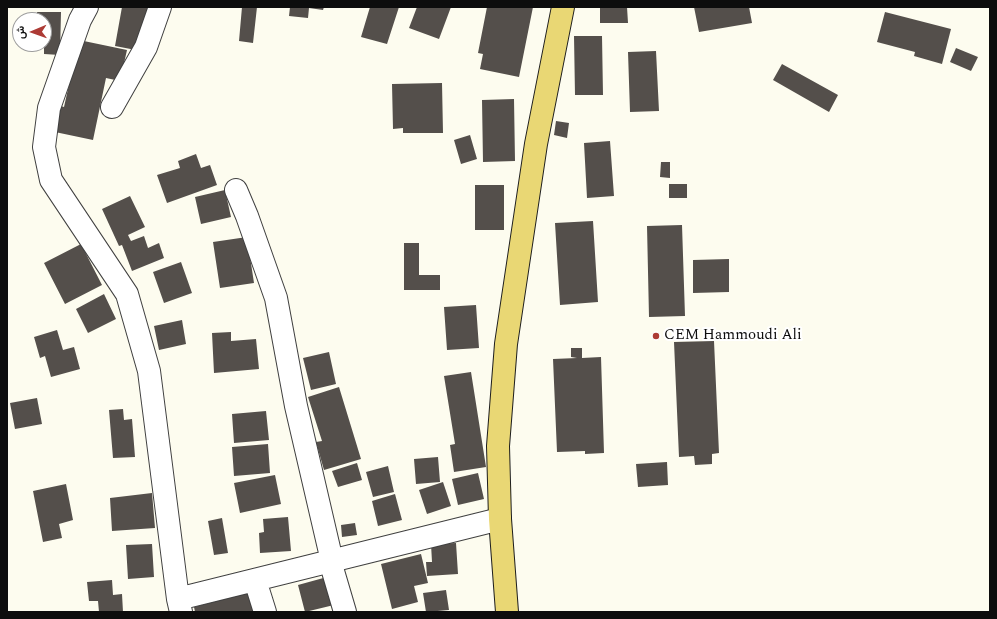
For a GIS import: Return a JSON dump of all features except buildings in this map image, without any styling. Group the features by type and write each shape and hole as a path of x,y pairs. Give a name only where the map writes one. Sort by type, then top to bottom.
{"main road":[{"path":"507,612 500,519 498,446 506,344 536,144 563,7"}],"street":[{"path":"87,7 80,20 49,108 44,147 51,180 127,294 149,371 179,606 256,580 500,519"},
{"path":"112,107 146,47 160,7"},
{"path":"236,190 247,216 276,298 296,406 331,561 345,612"},
{"path":"256,580 265,612"}],"place":[{"name":"CEM Hammoudi Ali","path":"656,336"}]}
